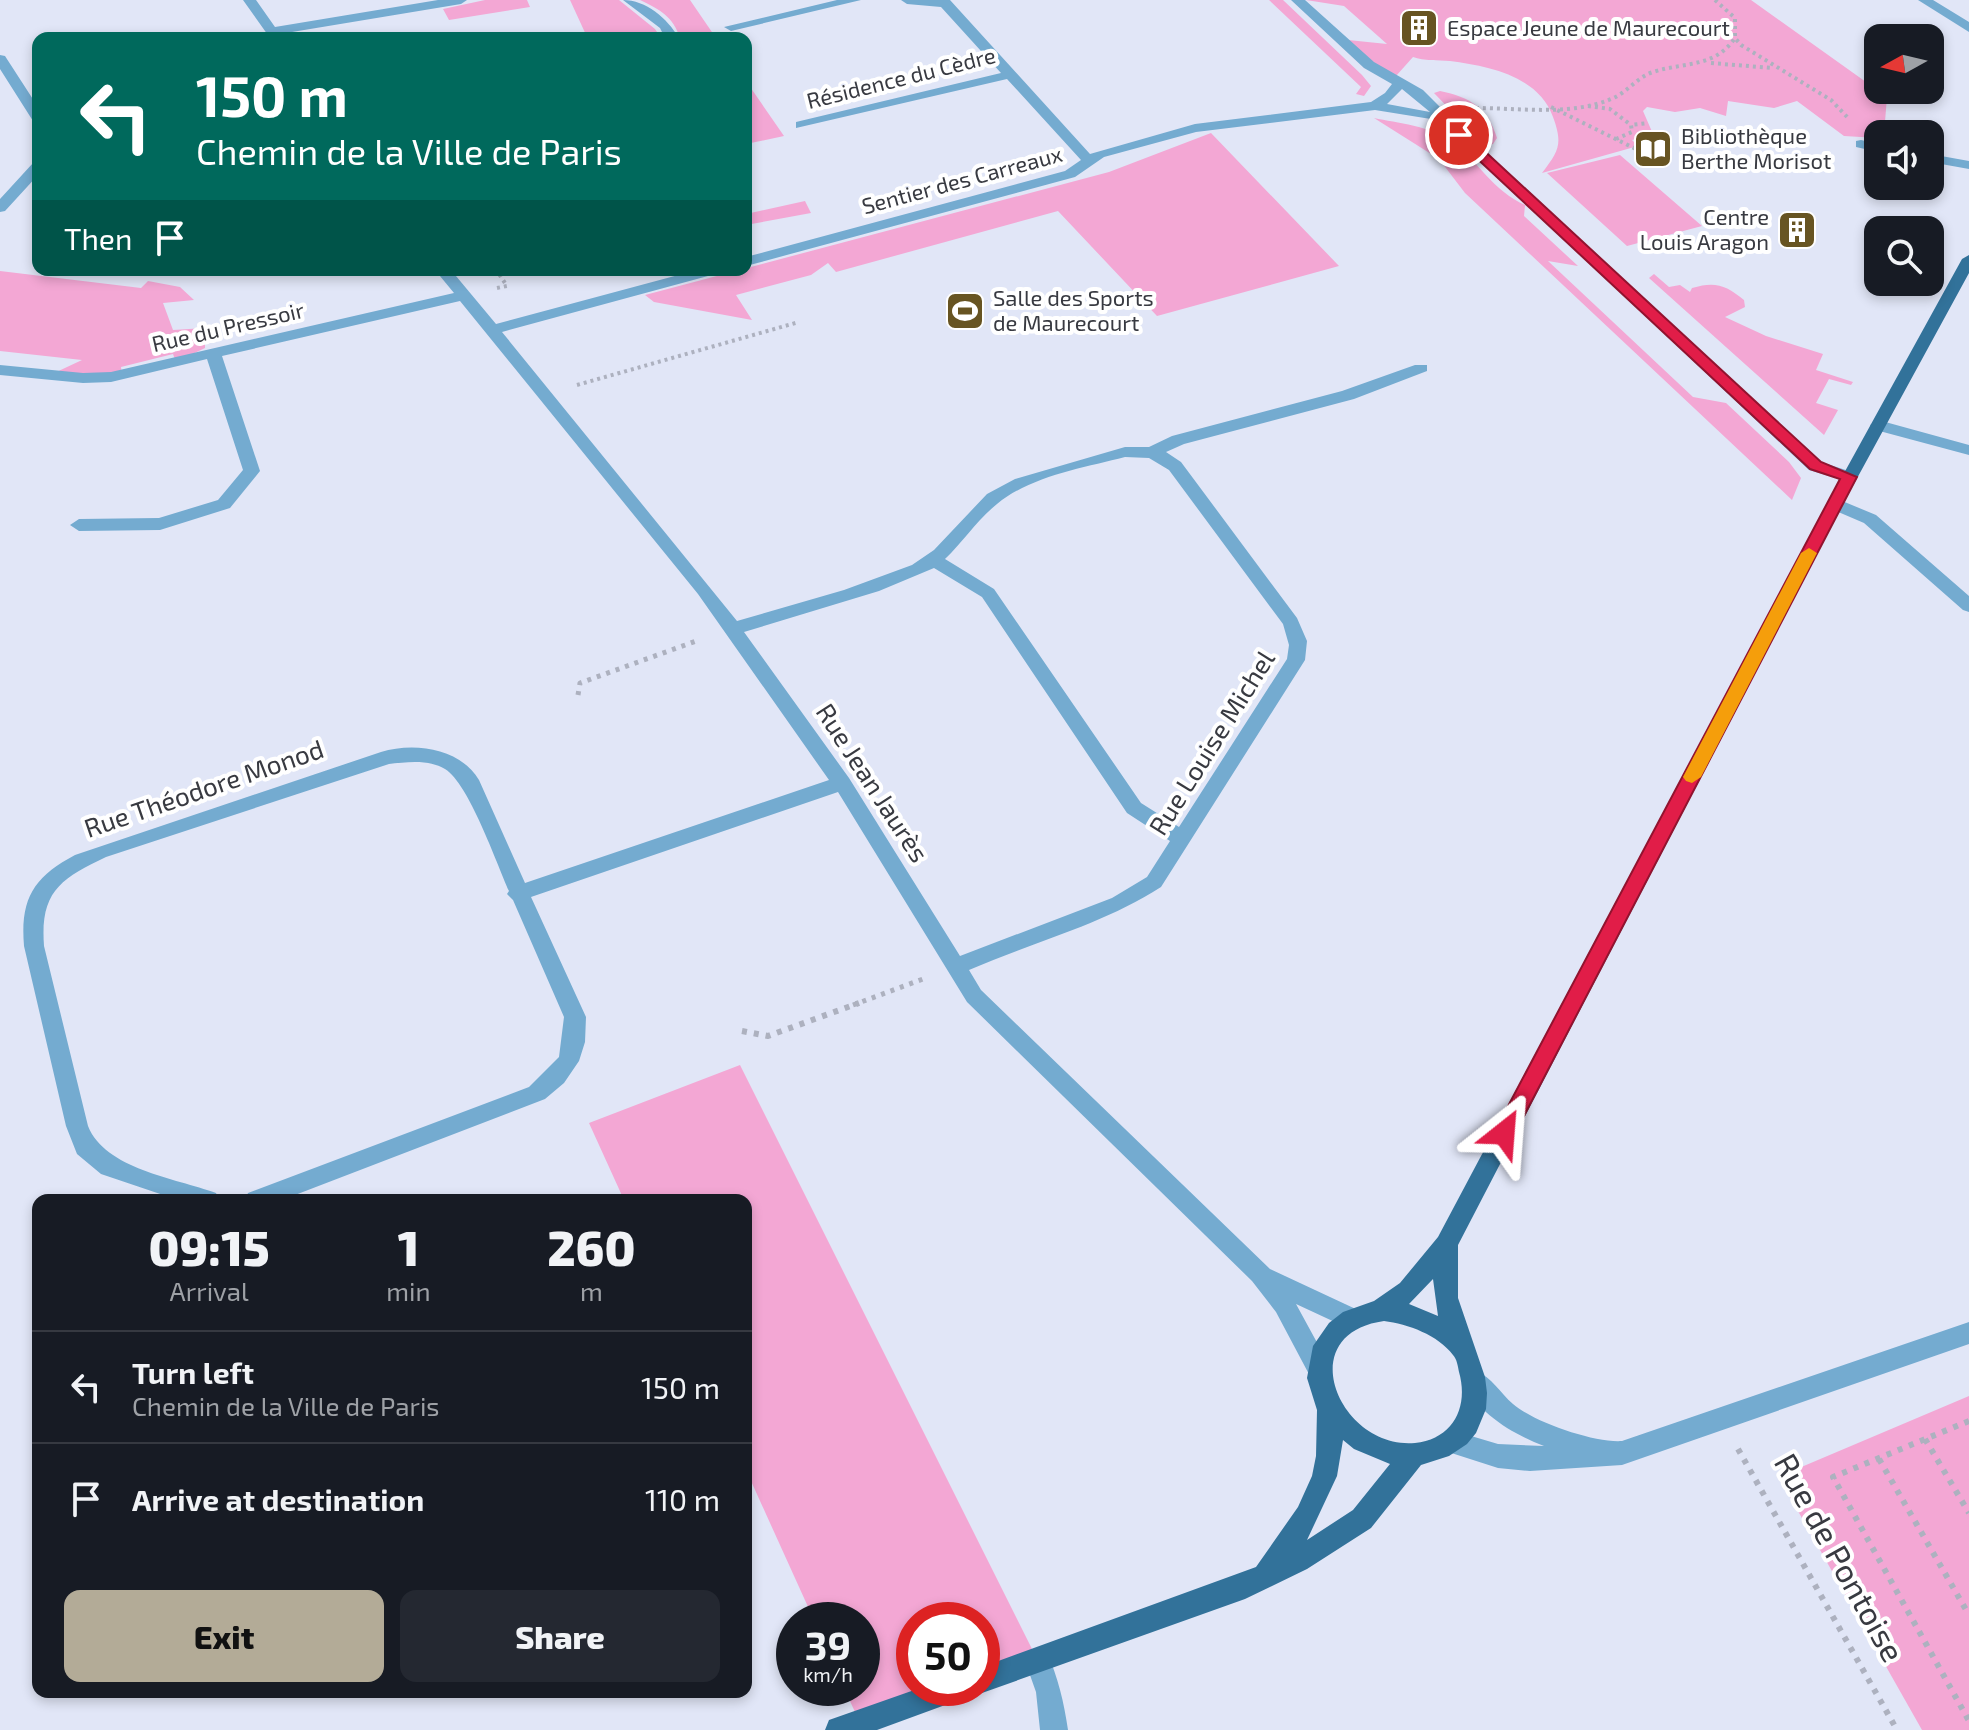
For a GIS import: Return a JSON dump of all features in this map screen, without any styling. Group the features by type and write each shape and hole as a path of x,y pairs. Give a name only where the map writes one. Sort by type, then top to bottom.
{"main road":[{"path":"1446,1244 1446,1298 1460,1346 1476,1382 1475,1405 1466,1426 1451,1442 1433,1451 1413,1455 1393,1454 1355,1438 1342,1427 1322,1389 1320,1370 1324,1350 1336,1332 1352,1319 1395,1303 1410,1290 1446,1244 1849,477 1969,259"},
{"path":"1378,1311 1401,1311 1422,1317 1443,1329 1460,1346"},
{"path":"1257,1580 1297,1533 1326,1477 1332,1453 1329,1407"},
{"path":"1000,1674 1257,1580 1308,1554 1362,1519 1413,1455"},
{"path":"839,1730 907,1706"}],"street":[{"path":"249,0 273,32"},
{"path":"286,32 461,0"},
{"path":"629,0 665,26 668,32"},
{"path":"731,27 855,0"},
{"name":"Résidence du Cèdre","path":"907,0 945,3 1096,158"},
{"path":"1297,0 1361,58 1418,93 1492,166 1815,466 1849,477"},
{"path":"1924,0 1969,28"},
{"path":"0,59 32,109"},
{"name":"Résidence du Cèdre","path":"801,125 1012,74"},
{"path":"1375,106 1390,96 1400,82"},
{"name":"Sentier des Carreaux","path":"752,260 1070,174 1096,158 1195,128 1375,106 1432,117 1437,112"},
{"path":"1944,161 1969,165"},
{"path":"0,208 32,173"},
{"name":"Rue Jean Jaurès","path":"448,276 732,629 842,783 974,996 1260,1274 1284,1304 1320,1370"},
{"path":"493,330 692,276"},
{"name":"Rue du Pressoir","path":"0,370 100,378 464,295"},
{"path":"79,525 160,524 224,504 252,471 213,353"},
{"path":"732,629 880,584 934,560 993,499 1013,487 1125,452 1154,451 1178,440 1348,395 1421,368"},
{"path":"1878,425 1969,450"},
{"name":"Rue Louise Michel","path":"955,967 1138,895 1154,882 1299,650 1298,637 1282,610 1175,466 1154,451"},
{"path":"1835,504 1870,519 1969,606"},
{"path":"934,560 988,593 1134,808 1183,839"},
{"name":"Rue Théodore Monod","path":"190,1194 109,1167 85,1147 77,1126 34,946 31,924 33,906 42,890 59,874 99,852 388,757 419,754 447,761 460,769 469,780 517,894 575,1017 574,1053 564,1069 537,1093 272,1194"},
{"path":"517,894 842,783"},
{"name":"Rue Jean Jaurès","path":"1260,1274 1352,1319"},
{"path":"1451,1442 1498,1456 1530,1459 1622,1453 1969,1333"},
{"path":"1476,1382 1505,1413 1531,1429 1572,1444 1622,1453"},
{"path":"1038,1661 1049,1692 1054,1730"}],"path":[{"path":"1705,63 1730,48 1735,38 1735,18 1715,0"},
{"path":"1735,38 1777,69 1831,100 1853,123 1861,144"},
{"path":"1437,112 1606,101 1649,74 1705,63 1749,64 1777,69"},
{"path":"1620,95 1614,106 1621,117"},
{"path":"1575,105 1601,107 1631,125 1632,132 1615,140"},
{"path":"1550,106 1652,157"},
{"path":"1631,125 1648,123"},
{"path":"546,395 799,322"},
{"path":"578,695 580,683 732,629"},
{"path":"742,1031 768,1036 955,967"},
{"name":"Rue de Pontoise","path":"1723,1418 1897,1730"},
{"path":"1969,1421 1833,1477 1969,1721"},
{"path":"1925,1439 1969,1513"},
{"path":"1879,1459 1969,1615"}],"shaded area":[{"path":"485,0 527,0 530,7 449,20 443,9"},
{"path":"570,0 619,0 657,32 619,32 585,32"},
{"path":"640,0 690,0 712,32 677,32 665,14"},
{"path":"1269,0 1283,0 1362,75 1371,86 1364,96 1356,94 1361,87"},
{"path":"1306,0 1751,0 1864,81 1864,104 1886,104 1885,120 1864,120 1864,137 1844,136 1797,101 1774,108 1728,101 1726,116 1700,108 1675,112 1647,107 1643,111 1653,134 1632,140 1638,146 1542,173 1556,153 1558,134 1546,103 1536,92 1496,70 1450,61 1413,57 1396,76 1385,72 1348,40 1387,44 1344,6"},
{"path":"752,90 784,136 752,143"},
{"path":"1440,91 1469,101 1483,112 1497,138 1493,144 1485,146 1434,93"},
{"path":"1374,118 1443,136 1461,149 1504,192 1525,205 1524,216 1578,266 1548,261 1693,397 1726,403 1789,462 1801,478 1792,500 1465,193 1439,159"},
{"path":"1211,133 1339,266 1157,316 1058,211 836,272 828,263 811,275 736,295 752,320 654,302 645,295 717,276 752,276 752,267 1109,172"},
{"path":"1620,155 1702,226 1627,246 1547,173"},
{"path":"805,201 811,213 752,224 752,213"},
{"path":"0,271 141,288 148,281 180,287 194,300 163,303 173,330 205,328 205,348 176,362 173,354 121,367 122,375 50,375 82,360 0,351"},
{"path":"1654,274 1669,287 1680,285 1690,292 1692,288 1707,285 1732,291 1744,300 1745,307 1725,317 1766,336 1823,354 1816,370 1853,382 1851,385 1829,379 1816,403 1838,410 1824,435 1649,278"},
{"path":"740,1065 1038,1661 1000,1674 1000,1602 896,1602 896,1706 908,1706 860,1723 852,1706 880,1706 880,1602 806,1602 752,1483 752,1194 621,1194 589,1123"},
{"path":"1969,1396 1969,1730 1922,1730 1790,1497 1799,1468"}],"slow traffic":[{"path":"1692,777 1809,553"}],"place":[{"name":"Espace Jeune de Maurecourt","path":"1419,28"},
{"name":"Bibliothèque Berthe Morisot","path":"1653,149"},
{"name":"Centre Louis Aragon","path":"1797,230"},
{"name":"Salle des Sports de Maurecourt","path":"965,311"}],"route":[{"path":"1459,135 1815,466 1849,477 1504,1133"}]}
